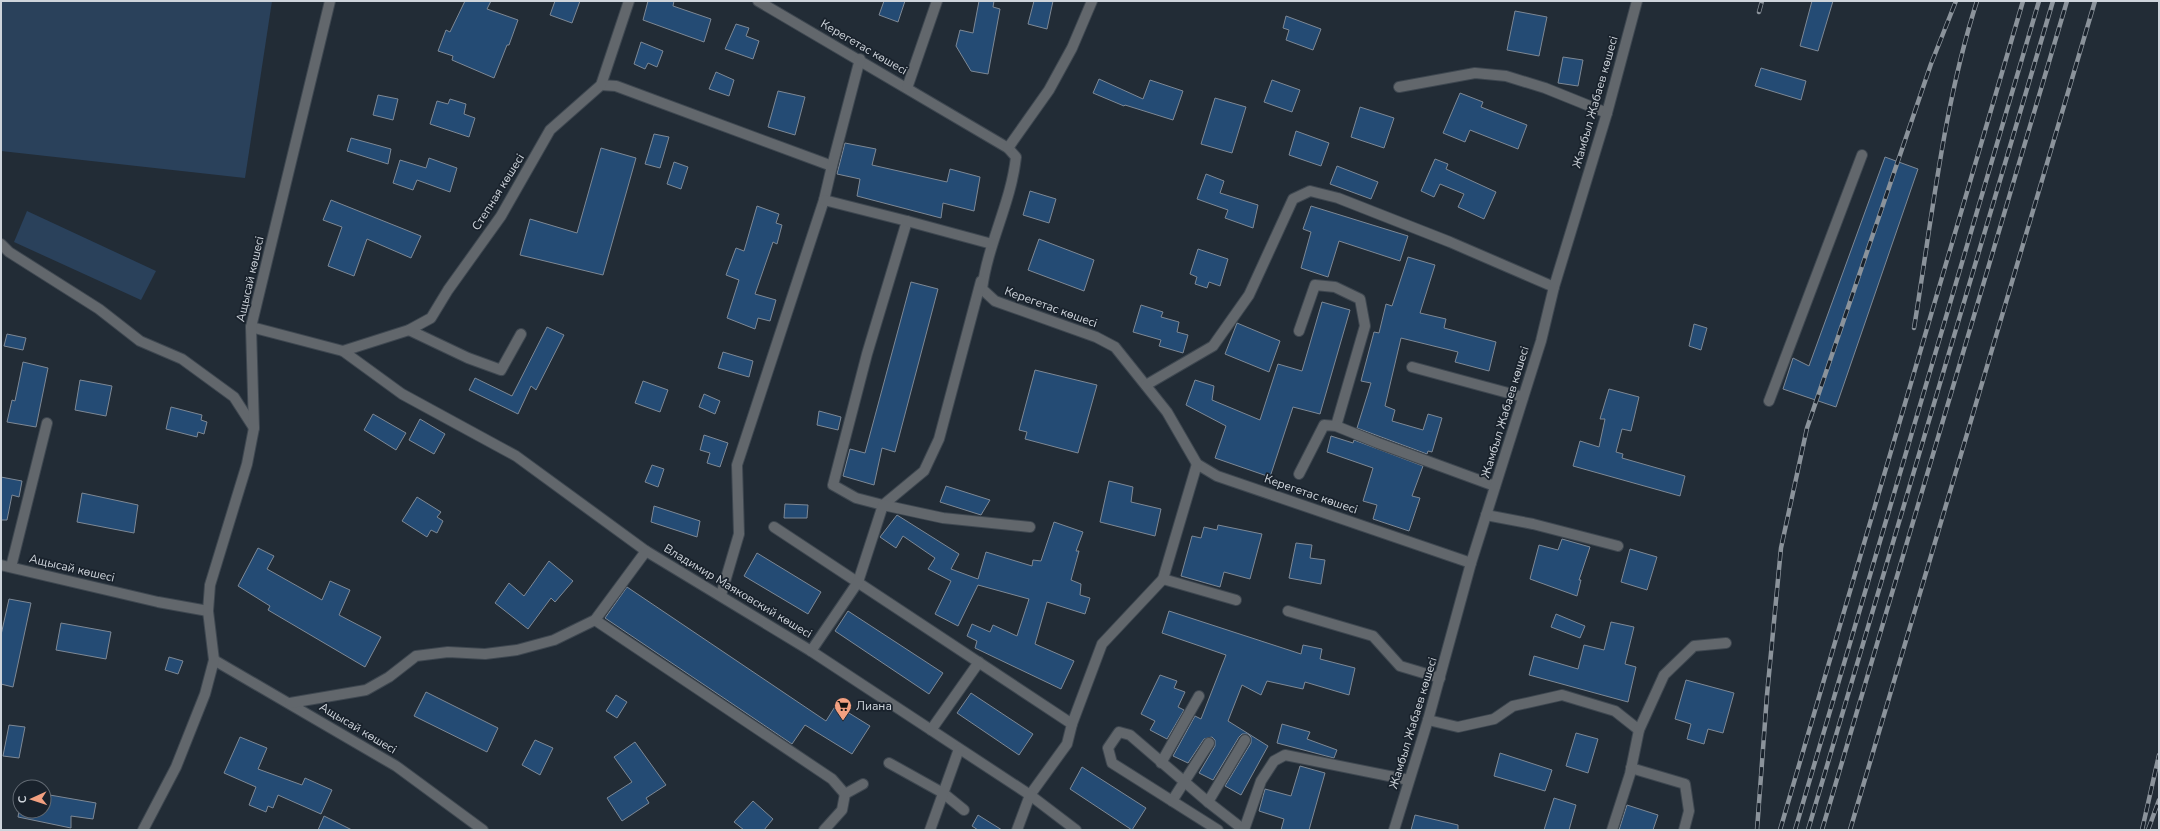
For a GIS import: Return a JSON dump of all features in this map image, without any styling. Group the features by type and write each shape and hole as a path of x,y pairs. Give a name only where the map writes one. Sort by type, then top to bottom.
{"street":[{"name":"Ащысай көшесі","path":"143,830 176,767 205,694 214,660 208,611 210,585 247,464 254,428 251,327 330,1"},
{"name":"Степная көшесі","path":"343,351 409,330 431,318 448,290 501,216 550,130 601,85 630,1"},
{"name":"Керегетас көшесі","path":"758,1 860,59 1008,148 1016,157 1013,180 985,265 982,289 996,301 1096,337 1116,347 1167,412 1197,464 1217,476 1472,563"},
{"path":"907,88 937,1"},
{"path":"1008,148 1049,90 1072,48 1092,1"},
{"name":"Жамбыл Жабаев көшесі","path":"1394,830 1428,720 1486,515 1541,341 1554,287 1607,113 1637,1"},
{"path":"722,596 739,534 737,465 824,200 860,59"},
{"path":"1399,87 1475,73 1506,76 1545,88 1607,113"},
{"path":"601,85 616,86 832,166"},
{"path":"1769,401 1862,155"},
{"path":"1146,385 1212,346 1249,295 1293,199 1310,191 1345,201 1450,242 1554,287"},
{"path":"824,200 992,244"},
{"path":"907,221 867,354 833,485 856,498 943,518 1030,527"},
{"path":"1,244 9,252 99,309 140,341 182,359 234,397 254,428"},
{"path":"811,651 858,582 883,505 924,471 939,439 985,265"},
{"path":"1299,331 1315,285 1335,287 1360,299 1365,326 1336,426"},
{"path":"251,327 343,351 402,394 516,456 646,551"},
{"path":"409,330 468,358 501,370 521,334"},
{"path":"1412,368 1523,397"},
{"path":"6,566 47,423"},
{"path":"1300,474 1324,425 1336,426 1495,486"},
{"path":"1017,830 1030,795 1067,744 1072,724 1102,644 1163,579 1197,464"},
{"path":"1486,515 1533,524 1618,546"},
{"path":"774,527 1072,724"},
{"name":"Владимир Маяковский көшесі","path":"290,703 366,690 389,677 416,656 448,652 485,654 517,650 554,640 595,620 646,551 811,651 1030,795 1076,830"},
{"name":"Ащысай көшесі","path":"6,566 158,602 208,611"},
{"path":"1163,579 1236,600"},
{"path":"1288,611 1374,636 1400,666 1440,678"},
{"path":"595,620 832,779 845,794"},
{"path":"1612,830 1631,768 1639,730 1664,675 1694,646 1726,643"},
{"name":"Ащысай көшесі","path":"214,660 396,766 483,830"},
{"path":"931,730 979,662"},
{"path":"1428,720 1458,728 1494,719 1514,706 1562,695 1615,711 1639,730"},
{"path":"1162,763 1199,696"},
{"path":"1218,830 1112,763 1108,748 1119,732 1130,735 1208,802 1244,830 1261,781 1274,761 1285,755 1409,780"},
{"path":"1208,802 1245,740"},
{"path":"1172,801 1209,743"},
{"path":"930,830 959,748"},
{"path":"889,763 943,793 964,810"},
{"path":"1631,768 1685,784 1689,811 1684,830"},
{"path":"845,794 863,784"},
{"path":"824,830 842,810 845,794"}],"shaded area":[{"path":"1,1 272,1 245,178 1,151"},
{"path":"27,211 156,271 141,300 14,242"}],"building":[{"path":"465,1 491,1 487,9 518,20 509,45 507,45 494,78 452,60 453,56 438,51 446,30 450,32"},
{"path":"555,1 580,1 572,23 550,15"},
{"path":"648,1 674,1 673,6 711,19 704,42 643,20"},
{"path":"884,1 905,1 898,22 879,15"},
{"path":"979,1 994,1 993,7 1000,9 988,74 971,71 956,46 960,30 973,33"},
{"path":"1034,1 1053,1 1047,29 1028,24"},
{"path":"1812,1 1833,1 1818,51 1800,46"},
{"path":"1515,11 1547,17 1539,56 1507,50"},
{"path":"1286,16 1321,29 1313,50 1286,40 1289,30 1283,28"},
{"path":"736,24 749,28 746,36 759,41 753,59 725,49"},
{"path":"641,42 663,51 657,67 648,63 645,69 634,64"},
{"path":"1563,57 1583,60 1578,86 1558,83"},
{"path":"1761,68 1806,81 1801,100 1755,86"},
{"path":"716,72 734,80 729,96 709,89"},
{"path":"1099,79 1143,99 1150,80 1183,91 1173,120 1125,105 1124,106 1093,93"},
{"path":"1272,80 1300,90 1292,112 1264,102"},
{"path":"778,91 805,97 795,135 768,127"},
{"path":"1460,93 1483,102 1481,107 1527,125 1518,149 1470,130 1465,142 1443,133"},
{"path":"378,95 398,99 393,120 373,115"},
{"path":"1215,98 1246,107 1232,153 1201,144"},
{"path":"450,99 466,104 464,114 475,118 469,137 430,124 437,101 448,104"},
{"path":"1360,107 1394,118 1384,148 1351,137"},
{"path":"1296,131 1329,143 1321,166 1289,155"},
{"path":"654,134 669,137 660,168 645,164"},
{"path":"351,138 391,149 388,164 347,151"},
{"path":"845,143 876,149 872,165 947,182 950,169 980,177 974,211 943,203 941,218 857,196 860,179 837,174"},
{"path":"601,148 636,158 603,275 520,255 530,219 577,233"},
{"path":"1885,157 1918,169 1836,407 1783,389 1793,358 1809,366"},
{"path":"429,158 457,168 450,192 417,180 413,190 393,183 400,160 426,168"},
{"path":"1435,159 1448,164 1446,169 1496,192 1484,219 1458,207 1464,194 1440,184 1434,197 1421,191"},
{"path":"674,162 688,167 681,189 667,184"},
{"path":"1337,166 1378,182 1371,199 1330,184"},
{"path":"1206,174 1224,181 1220,193 1258,205 1253,228 1225,218 1228,210 1197,199"},
{"path":"1030,191 1056,199 1049,223 1023,215"},
{"path":"331,200 421,236 411,258 367,239 354,276 328,266 342,227 323,220"},
{"path":"757,206 779,214 776,223 782,225 777,244 773,242 755,294 776,300 770,321 758,318 755,329 727,318 739,280 726,275 736,248 744,251"},
{"path":"1311,206 1408,236 1400,261 1339,241 1328,277 1301,268 1311,232 1303,229"},
{"path":"1039,239 1094,260 1084,291 1028,270"},
{"path":"1198,249 1228,259 1220,286 1209,282 1207,288 1195,284 1197,277 1190,274"},
{"path":"1408,257 1435,265 1420,313 1446,319 1444,328 1496,342 1489,371 1455,362 1458,352 1401,338 1385,406 1395,410 1392,421 1423,430 1428,414 1442,418 1432,452 1428,451 1427,454 1357,428 1371,383 1361,381 1374,332 1379,333 1386,304 1392,306"},
{"path":"911,282 938,289 895,452 882,448 874,485 843,476 850,449 865,453"},
{"path":"1322,302 1350,310 1320,414 1293,407 1270,477 1215,458 1226,426 1186,405 1195,380 1214,386 1212,400 1260,420 1278,364 1302,371"},
{"path":"1141,305 1163,312 1161,317 1179,322 1177,332 1188,335 1183,353 1159,346 1161,340 1133,332"},
{"path":"1237,323 1280,341 1269,372 1225,354"},
{"path":"1694,324 1707,328 1701,350 1689,346"},
{"path":"547,327 564,335 536,390 531,386 518,414 469,390 475,378 512,396"},
{"path":"7,334 26,338 23,350 4,346"},
{"path":"723,352 753,361 749,377 718,368"},
{"path":"23,362 48,368 36,427 7,422 12,400 15,401"},
{"path":"1035,370 1097,385 1078,453 1025,439 1027,432 1019,430"},
{"path":"80,380 112,386 106,416 75,410"},
{"path":"643,381 668,390 660,412 635,403"},
{"path":"1609,389 1639,397 1631,431 1622,429 1616,452 1623,454 1622,458 1685,476 1680,496 1573,466 1580,441 1599,447 1605,419 1600,419"},
{"path":"704,394 720,401 715,414 699,407"},
{"path":"171,407 202,415 201,420 207,422 204,434 198,432 197,437 166,429"},
{"path":"819,411 841,417 838,430 817,425"},
{"path":"373,414 406,433 396,450 364,430"},
{"path":"420,419 445,434 434,454 409,440"},
{"path":"704,435 728,443 720,467 707,463 710,453 700,450"},
{"path":"1331,436 1353,443 1354,440 1423,466 1412,496 1420,498 1409,531 1373,519 1377,505 1363,501 1373,468 1327,452"},
{"path":"652,465 664,469 658,487 645,482"},
{"path":"1,477 22,481 19,497 12,495 7,520 1,520"},
{"path":"1109,481 1133,487 1131,502 1161,509 1155,536 1100,522"},
{"path":"946,486 990,500 981,515 940,502"},
{"path":"82,493 138,505 134,533 77,522"},
{"path":"417,497 441,512 437,517 443,521 437,533 431,530 427,537 402,521"},
{"path":"785,504 808,505 807,518 784,518"},
{"path":"654,506 700,521 697,537 651,522"},
{"path":"897,515 959,554 951,569 978,579 986,552 1032,566 1033,560 1041,561 1054,522 1083,532 1076,551 1079,551 1071,580 1081,584 1080,595 1090,598 1085,614 1047,602 1035,644 1074,661 1061,689 975,648 977,641 967,636 972,624 990,632 993,625 1017,636 1029,599 978,585 958,626 935,614 951,581 928,569 935,558 903,536 896,548 880,537"},
{"path":"1218,525 1262,534 1250,579 1224,572 1220,587 1181,576 1192,536 1201,538 1204,527 1217,530"},
{"path":"1562,539 1590,547 1579,580 1581,580 1577,596 1530,579 1539,545 1558,550"},
{"path":"1296,543 1312,545 1310,558 1325,560 1321,584 1289,578"},
{"path":"258,548 274,556 267,569 322,600 330,581 350,590 339,615 381,637 365,667 268,610 270,606 238,586"},
{"path":"1630,549 1657,557 1647,590 1621,582"},
{"path":"757,553 821,592 808,614 744,576"},
{"path":"549,561 573,581 555,602 551,598 528,629 495,603 509,583 524,596"},
{"path":"627,587 826,721 836,705 870,726 852,754 805,725 792,744 605,618"},
{"path":"9,599 31,603 13,687 1,684 1,635"},
{"path":"848,611 943,673 929,694 835,631"},
{"path":"1169,611 1301,654 1303,645 1322,649 1320,659 1355,668 1349,695 1305,682 1303,689 1267,681 1261,695 1242,685 1228,721 1268,746 1241,795 1225,786 1251,743 1251,737 1248,734 1242,734 1239,737 1213,780 1199,773 1215,746 1215,740 1212,737 1204,739 1188,763 1173,756 1195,716 1201,719 1226,655 1162,633"},
{"path":"1556,614 1585,626 1580,638 1551,627"},
{"path":"1611,622 1634,627 1625,664 1636,667 1628,702 1529,675 1534,656 1578,669 1584,645 1604,650"},
{"path":"61,623 111,632 106,659 56,650"},
{"path":"169,657 183,661 178,674 165,670"},
{"path":"1160,675 1177,681 1174,688 1185,692 1178,707 1184,710 1167,739 1150,730 1155,721 1141,714"},
{"path":"1686,680 1734,693 1723,733 1708,729 1704,744 1687,739 1691,724 1675,719"},
{"path":"426,692 498,728 487,752 414,716"},
{"path":"971,693 1033,734 1019,755 957,713"},
{"path":"616,695 627,702 617,718 606,711"},
{"path":"1282,724 1310,732 1307,739 1337,750 1334,758 1277,743"},
{"path":"9,725 25,727 19,758 3,756"},
{"path":"1576,733 1598,739 1588,773 1566,766"},
{"path":"240,737 267,748 258,769 302,785 305,778 332,790 321,814 278,795 273,808 268,806 266,812 249,805 256,787 224,773"},
{"path":"535,740 553,748 540,775 522,765"},
{"path":"635,742 666,785 646,798 649,803 622,821 607,798 632,782 614,757"},
{"path":"1500,753 1552,770 1545,791 1494,776"},
{"path":"1300,766 1325,773 1309,830 1281,830 1284,819 1259,811 1265,789 1291,796"},
{"path":"1082,767 1146,808 1132,830 1070,789"},
{"path":"52,795 96,803 93,819 71,816 71,828 28,819 52,819"},
{"path":"1554,798 1576,805 1569,830 1544,830"},
{"path":"753,801 773,819 764,830 744,830 734,822"},
{"path":"1627,805 1658,815 1653,830 1619,830"},
{"path":"978,815 1002,830 978,830 972,826"},
{"path":"1415,815 1458,825 1458,830 1411,830"},
{"path":"324,816 352,830 318,830"}],"railway":[{"path":"1759,12 1762,1"},
{"path":"1757,830 1767,695 1781,548 1807,428 1931,64 1956,1"},
{"path":"1914,328 1947,122 1955,81 1977,1"},
{"path":"1780,830 2023,1"},
{"path":"1795,830 2039,1"},
{"path":"1808,830 2053,1"},
{"path":"1822,830 2067,1"},
{"path":"1850,830 2095,1"},
{"path":"2142,830 2159,755"},
{"path":"2148,830 2159,800"}],"place":[{"name":"Лиана","path":"843,721"}]}
